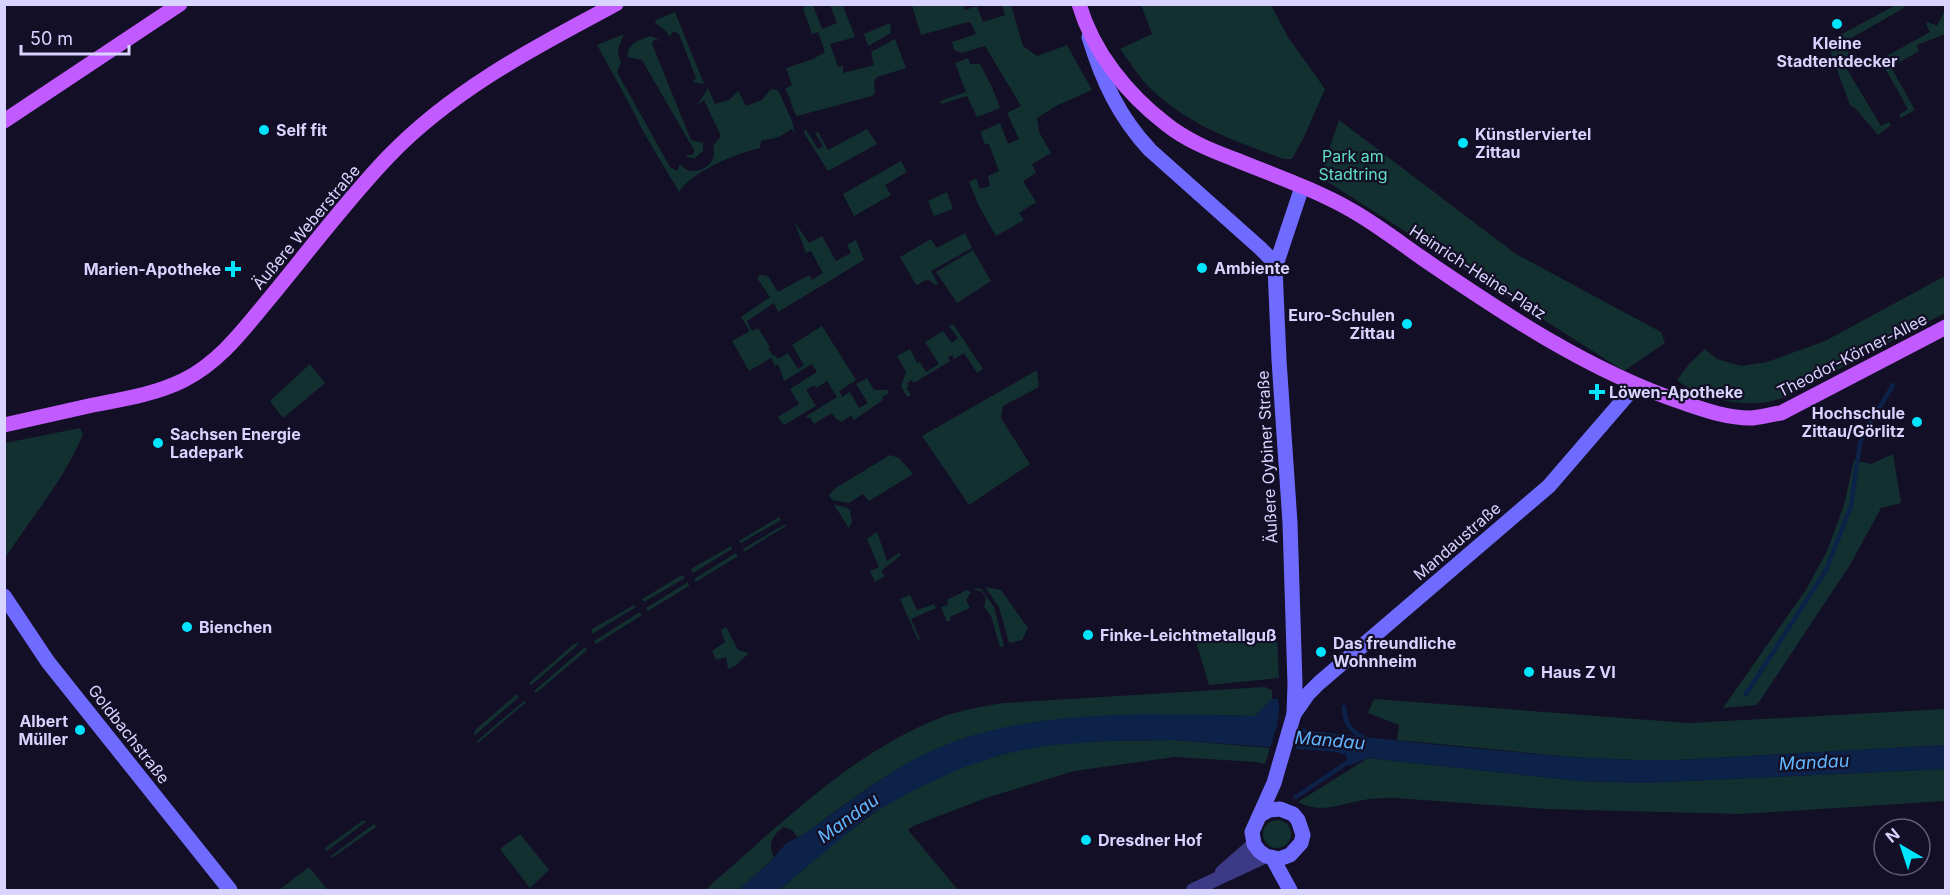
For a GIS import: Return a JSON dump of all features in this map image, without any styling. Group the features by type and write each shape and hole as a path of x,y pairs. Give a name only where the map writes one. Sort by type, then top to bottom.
{"main road":[{"path":"4,121 180,4"},
{"name":"Äußere Weberstraße","path":"4,425 143,395 185,380 201,369 232,343 359,190 412,134 450,103 499,69 616,4"},
{"path":"1081,11 1100,73 1136,135 1260,248 1270,258 1275,268"},
{"name":"Heinrich-Heine-Platz","path":"1081,11 1098,47 1129,91 1167,126 1212,151 1351,209 1486,302 1584,359 1636,385"},
{"name":"Äußere Oybiner Straße","path":"1302,187 1275,268 1279,360 1302,693"},
{"name":"Theodor-Körner-Allee","path":"1636,385 1710,411 1752,418 1782,412 1946,327"},
{"name":"Mandaustraße","path":"1262,814 1302,693 1549,486 1636,385"},
{"name":"Goldbachstraße","path":"4,596 48,662 230,891"},
{"path":"1269,858 1290,855 1301,843 1303,835 1298,820 1286,810 1274,783"},
{"path":"1286,810 1274,809 1262,814 1253,826 1252,838 1259,851 1269,858 1290,891"},
{"path":"1290,855 1290,891"}],"street":[{"path":"1211,881 1254,844"},
{"path":"1192,891 1269,858"}],"green space":[{"path":"813,5 822,29 837,23 830,5 843,6 855,37 830,44 838,67 843,65 843,73 874,65 871,52 895,39 906,68 877,77 874,82 875,93 872,96 797,116 785,89 792,85 786,68 813,59 825,52 818,32 812,34 803,8"},
{"path":"912,5 964,5 965,10 977,6 983,22 1005,15 1002,5 1011,5 1023,46 1037,56 1067,45 1092,90 1056,106 1037,118 1039,132 1051,153 1032,164 1036,173 1023,181 1036,202 1019,213 1024,220 996,236 969,182 976,178 980,189 990,186 988,176 999,171 989,144 985,144 980,132 1000,123 1008,144 1019,139 1007,113 1021,106 985,46 962,53 954,50 952,42 976,34 971,23 921,35"},
{"path":"1141,5 1271,5 1288,37 1325,89 1292,159 1283,159 1198,123 1167,103 1148,86 1120,49 1152,34"},
{"path":"1896,5 1903,5 1904,8 1848,40 1850,52 1842,61 1881,126 1889,122 1891,125 1878,135 1850,105 1827,42"},
{"path":"1945,10 1945,34 1917,45 1919,51 1891,67 1915,110 1901,118 1899,115 1908,109 1882,63 1885,57 1930,32 1926,24 1928,22 1937,26"},
{"path":"675,12 704,84 693,82 696,78 679,34 674,31 669,37 667,32 655,23 656,20"},
{"path":"890,23 891,33 868,46 864,34"},
{"path":"624,34 619,48 618,54 621,62 617,72 670,167 677,171 680,164 687,170 693,171 708,166 711,162 713,146 721,136 704,100 697,106 708,88 715,104 729,100 738,91 746,106 762,100 771,89 778,90 792,121 795,134 792,129 779,137 761,141 760,148 739,154 704,171 693,177 679,192 644,133 597,45"},
{"path":"651,36 661,41 654,40 652,44 691,140 703,143 703,151 695,158 685,155 693,155 694,150 642,60 628,57 629,48 632,45"},
{"path":"968,58 970,64 980,64 1000,108 977,117 967,96 941,104 940,101 966,92 955,63"},
{"name":"Park am Stadtring","path":"1339,120 1516,254 1661,332 1665,343 1624,371 1320,177"},
{"path":"805,128 818,149 823,146 815,133 818,132 828,150 867,129 877,144 828,171 804,133"},
{"path":"901,161 907,172 885,185 891,195 854,216 843,194"},
{"path":"947,192 953,209 934,216 928,201"},
{"path":"794,221 809,243 822,236 836,261 851,253 847,245 856,240 864,260 778,312 774,303 747,321 752,331 758,328 773,356 775,355 778,359 788,353 798,369 804,365 792,345 822,326 856,380 839,391 842,397 850,392 859,408 868,403 856,384 867,378 874,390 888,390 889,393 882,397 883,400 854,420 851,415 842,422 832,413 814,424 810,418 805,417 837,397 827,381 816,388 814,385 806,390 816,406 784,425 778,417 799,404 790,389 817,372 812,364 784,381 778,364 775,366 771,358 749,371 732,341 750,331 741,317 770,297 757,278 760,275 768,276 778,292 809,275 812,280 823,273 811,251 806,253"},
{"path":"965,233 972,248 931,271 938,284 935,285 929,280 918,285 915,283 900,257 931,239 937,248"},
{"path":"973,250 991,281 957,303 936,272"},
{"path":"1945,276 1945,313 1786,397 1757,403 1720,400 1696,392 1677,380 1689,364 1705,349 1717,359 1741,366 1767,362 1825,341"},
{"path":"953,324 983,369 977,373 964,353 954,359 952,355 948,358 950,361 914,383 912,380 907,383 909,386 906,388 911,395 907,397 901,386 906,372 897,356 910,349 917,363 920,362 926,372 939,364 925,342 943,331 952,343 958,338 949,326"},
{"path":"310,364 325,383 283,418 270,401"},
{"path":"1037,370 1039,387 1003,406 1001,418 1030,464 969,505 922,436"},
{"path":"80,428 83,434 67,467 5,558 5,443"},
{"path":"1893,454 1901,503 1881,508 1850,565 1757,705 1723,708 1807,588 1828,549 1844,505 1854,460 1871,464"},
{"path":"890,455 899,458 913,474 869,501 863,494 849,503 832,500 829,495 834,489"},
{"path":"834,505 850,510 852,522 849,528"},
{"path":"779,517 781,520 741,543 739,541"},
{"path":"785,524 786,526 744,552 743,549"},
{"path":"877,532 887,561 899,553 901,555 881,571 885,576 875,582 870,571 879,567 867,539"},
{"path":"731,546 732,549 693,573 691,569"},
{"path":"736,553 738,556 696,582 694,579"},
{"path":"682,575 685,578 644,602 642,599"},
{"path":"688,582 689,586 648,611 646,608"},
{"path":"985,587 1001,590 1028,628 1022,640 1009,643 999,607"},
{"path":"975,588 981,589 994,607 1004,646 1000,647 991,616 984,607 986,598 981,591"},
{"path":"967,590 971,592 966,600 970,608 950,617 951,620 947,622 941,607 948,605 947,600"},
{"path":"910,595 917,610 934,604 936,608 911,619 920,639 918,640 900,599"},
{"path":"634,605 636,607 592,634 592,629"},
{"path":"640,612 642,615 596,644 594,641"},
{"path":"726,627 738,650 749,653 735,666 728,669 726,657 716,660 712,651 725,642 721,630"},
{"path":"1277,637 1279,678 1209,685 1196,642"},
{"path":"580,643 531,685 529,683 574,644"},
{"path":"585,647 587,650 536,693 534,691"},
{"path":"1265,687 1272,690 1272,699 1255,716 1136,715 1077,718 1010,728 960,740 932,751 894,772 805,834 797,837 792,830 783,827 772,841 771,848 774,858 738,890 705,890 816,793 846,771 876,750 908,732 942,717 973,708 1004,703"},
{"path":"517,694 519,697 474,736 475,730"},
{"path":"1374,699 1689,723 1945,709 1945,745 1677,760 1571,757 1397,740 1399,725 1368,713"},
{"path":"524,701 526,703 477,744 478,740"},
{"path":"1174,740 1270,748 1265,764 1175,757 1074,771 986,798 913,826 908,830 958,890 779,890 833,844 887,804 955,770 1003,754 1051,745 1097,741"},
{"path":"1368,758 1578,781 1644,783 1945,769 1945,801 1741,814 1545,809 1395,798 1362,800 1325,808 1307,806 1298,802"},
{"path":"1277,820 1287,824 1291,834 1287,844 1277,848 1267,844 1263,834 1267,824"},
{"path":"362,821 367,821 327,851 325,848"},
{"path":"374,824 376,827 332,858 331,856"},
{"path":"520,834 549,870 530,888 500,849"},
{"path":"309,867 328,890 279,890"}],"water":[{"name":"Mandau","path":"1272,699 1278,699 1281,718 1310,731 1449,746 1571,757 1677,760 1945,745 1945,769 1644,783 1578,781 1368,758 1348,766 1346,755 1337,752 1174,740 1051,745 1003,754 962,768 914,790 868,816 779,890 738,890 768,864 787,843 805,834 895,770 953,742 989,731 1064,718 1141,714 1255,716"}],"pier":[{"path":"1281,698 1284,716 1303,725 1295,752 1269,751 1277,726"}],"waterway":[{"path":"1746,694 1826,570 1851,506 1860,443 1893,385"},
{"name":"Mandau","path":"1344,707 1349,725 1354,732 1363,737"},
{"name":"Mandau","path":"1296,797 1351,760"}],"place":[{"name":"Kleine Stadtentdecker","path":"1837,24"},
{"name":"Self fit","path":"264,130"},
{"name":"Künstlerviertel Zittau","path":"1463,143"},
{"name":"Ambiente","path":"1202,268"},
{"name":"Marien-Apotheke","path":"233,269"},
{"name":"Euro-Schulen Zittau","path":"1407,324"},
{"name":"Löwen-Apotheke","path":"1597,392"},
{"name":"Hochschule Zittau/Görlitz","path":"1917,422"},
{"name":"Sachsen Energie Ladepark","path":"158,443"},
{"name":"Bienchen","path":"187,627"},
{"name":"Finke-Leichtmetallguß","path":"1088,635"},
{"name":"Das freundliche Wohnheim","path":"1321,652"},
{"name":"Haus Z VI","path":"1529,672"},
{"name":"Albert Müller","path":"80,730"},
{"name":"Dresdner Hof","path":"1086,840"}]}
